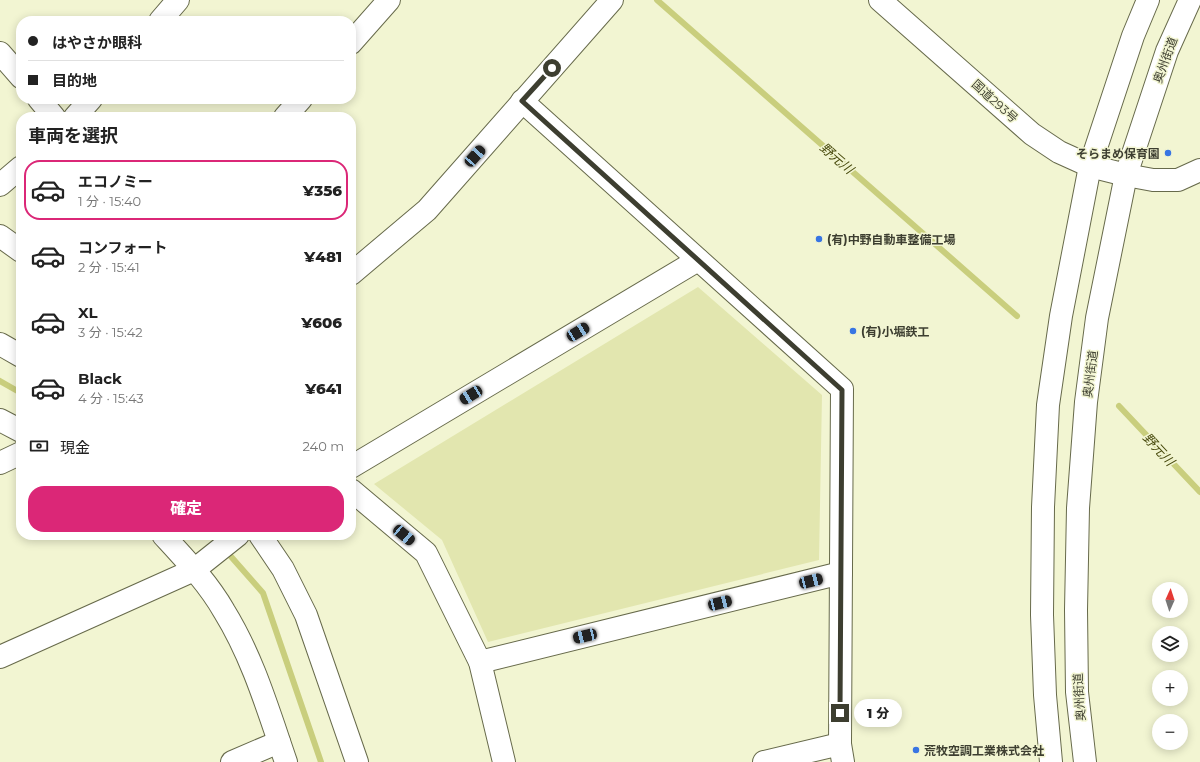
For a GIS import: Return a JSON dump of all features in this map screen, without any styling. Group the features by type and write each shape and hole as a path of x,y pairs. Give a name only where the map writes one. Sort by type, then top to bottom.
{"main road":[{"path":"164,16 178,0"},
{"path":"356,36 389,0"},
{"path":"356,270 427,210 612,0"},
{"name":"国道293号","path":"880,0 1032,134 1059,152 1090,166 1153,180 1178,180 1200,170"},
{"path":"1051,762 1045,695 1042,616 1043,507 1048,405 1061,316 1090,166 1133,36 1148,0"},
{"name":"奥州街道","path":"1085,762 1077,692 1076,610 1078,508 1086,402 1097,318 1126,175 1167,51 1190,0"},
{"path":"0,53 16,71"},
{"path":"522,101 842,390 841,753 764,762"},
{"path":"43,104 50,112"},
{"path":"79,112 87,104"},
{"path":"289,112 297,104"},
{"path":"0,185 16,171"},
{"path":"0,236 16,247"},
{"path":"356,464 698,260"},
{"path":"0,344 16,353"},
{"path":"0,420 16,428"},
{"path":"0,463 16,455"},
{"path":"356,494 426,553 480,662 504,762"},
{"path":"167,540 194,570 224,610 254,670 282,752 232,762"},
{"path":"0,657 194,570 232,540"},
{"path":"263,540 283,568 306,615 357,762"},
{"path":"480,662 841,573"}],"green space":[{"path":"698,287 822,395 819,560 488,642 442,540 374,484"}],"waterway":[{"name":"野元川","path":"657,0 1017,316"},
{"path":"0,381 16,390"},
{"name":"野元川","path":"1119,406 1200,492"},
{"path":"216,540 263,593 321,762"}],"place":[{"name":"そらまめ保育園","path":"1168,153"},
{"name":"(有)中野自動車整備工場","path":"819,239"},
{"name":"(有)小堀鉄工","path":"853,331"},
{"name":"荒牧空調工業株式会社","path":"916,750"}],"route":[{"path":"552,68 522,101 842,390 840,713"}]}
